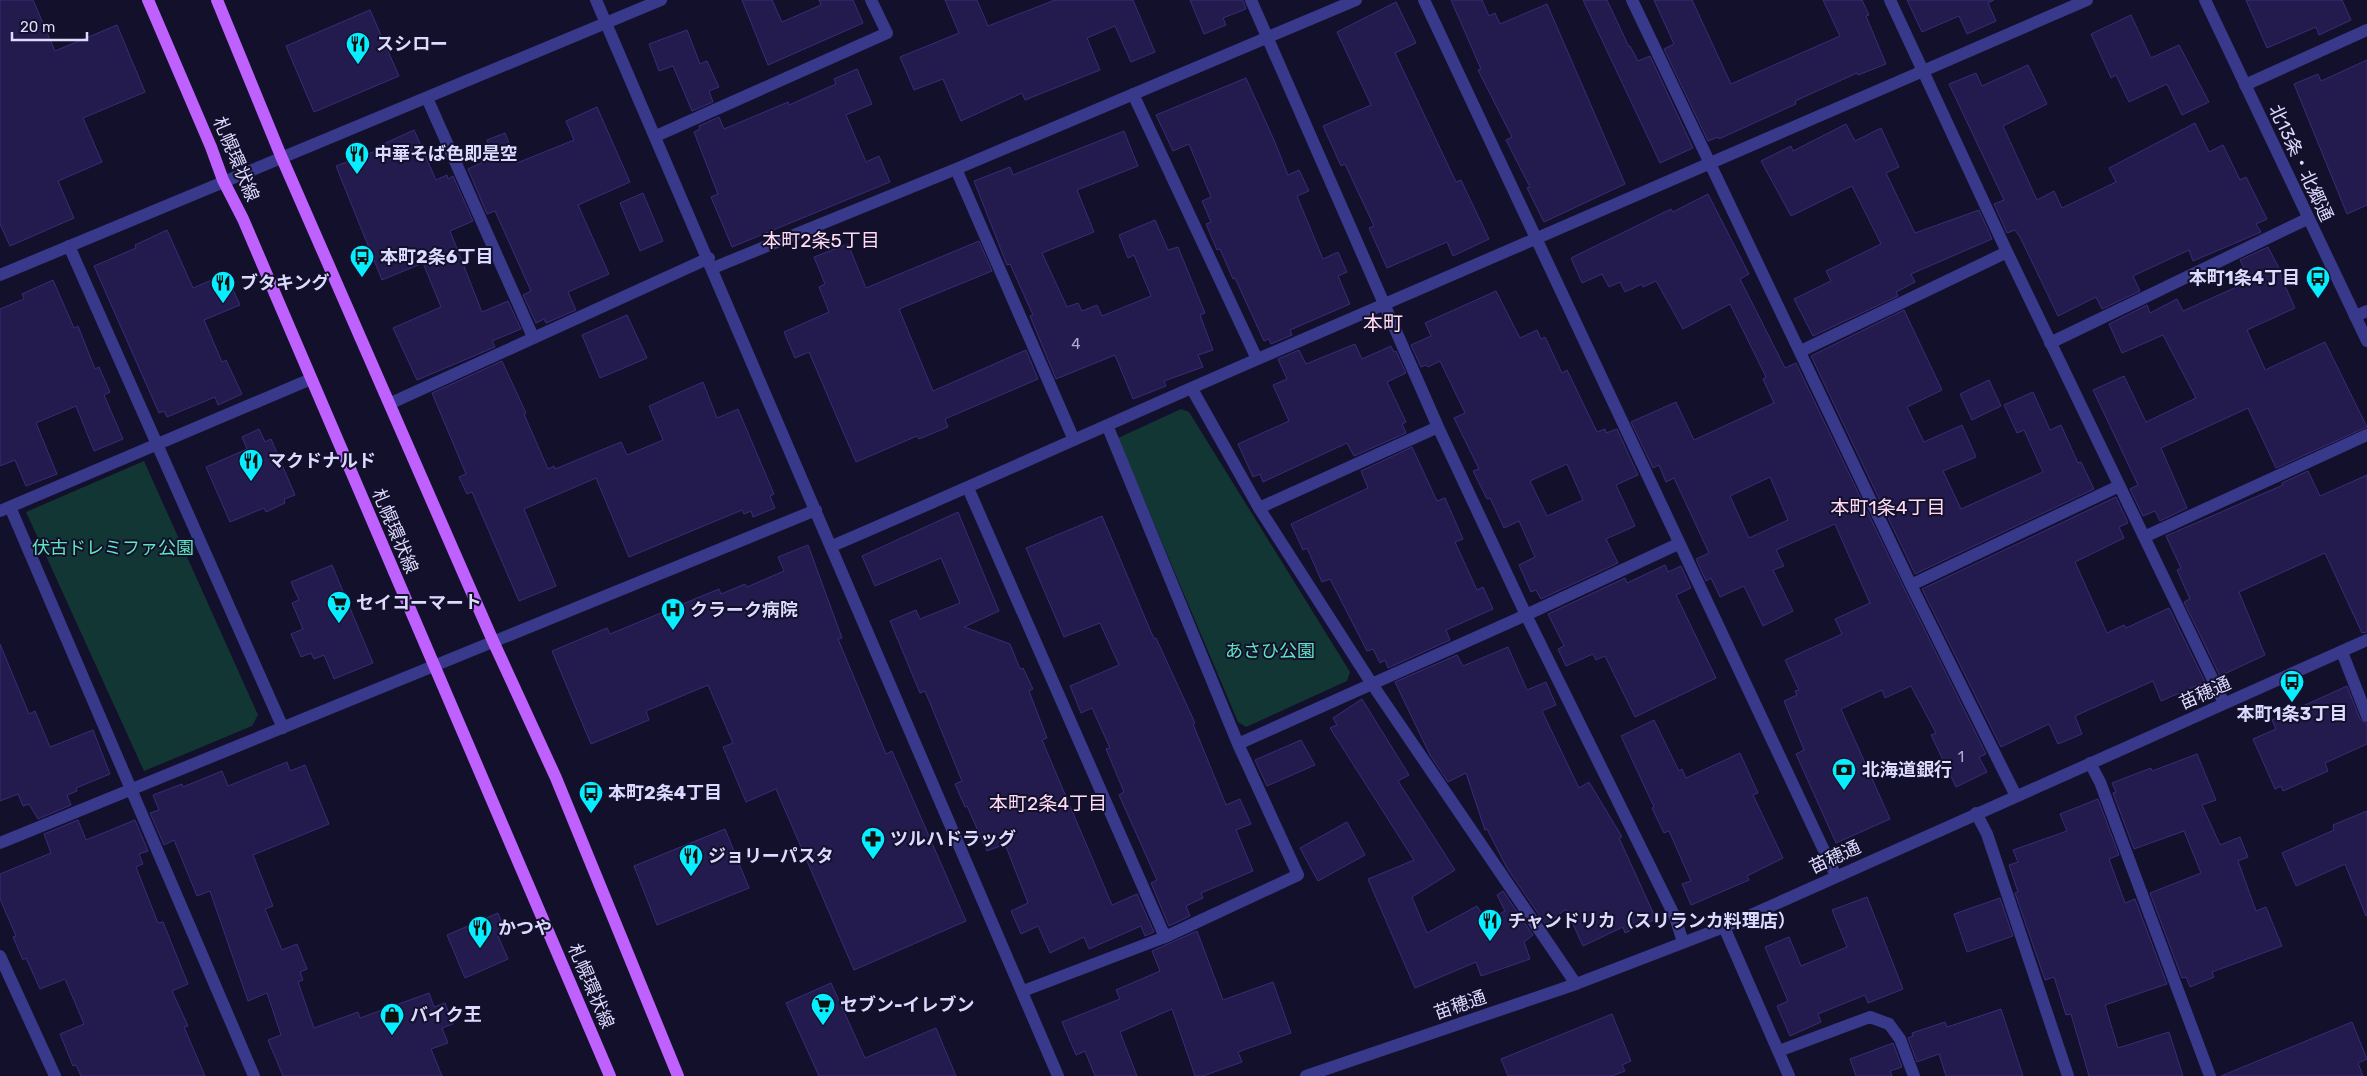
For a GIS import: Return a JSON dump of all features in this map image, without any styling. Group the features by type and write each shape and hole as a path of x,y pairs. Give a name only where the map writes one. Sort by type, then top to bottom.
{"main road":[{"name":"札幌環状線","path":"148,0 211,147 223,180 243,219 610,1076"},
{"path":"217,0 281,156 493,642 556,778 678,1076"}],"street":[{"path":"596,0 711,263 1058,1076"},
{"path":"0,275 223,180 427,98 660,0"},
{"path":"656,136 887,33 871,0"},
{"path":"1251,0 1438,428 1526,616 1675,918 1683,942"},
{"path":"390,403 533,337 711,263 956,169 1356,0"},
{"path":"1424,0 1535,240 1836,876"},
{"path":"1632,0 1911,585 2016,796"},
{"path":"1890,0 2050,343 2224,703"},
{"path":"832,546 968,488 1257,359 1535,240 1709,162 2087,0"},
{"name":"北13条・北郷通","path":"2205,0 2307,219 2361,314 2367,341"},
{"path":"2244,85 2367,30"},
{"path":"1134,94 1257,359"},
{"path":"427,98 533,337"},
{"path":"956,169 1074,440"},
{"path":"2050,343 2307,219"},
{"path":"69,246 283,728"},
{"path":"1801,351 2007,252"},
{"path":"254,1076 132,788 5,509 311,379"},
{"path":"1192,389 1258,508 1372,684 1576,984"},
{"path":"1023,991 1165,937 1298,875 1238,744 1106,426"},
{"path":"1258,508 1438,428"},
{"path":"2144,537 2367,435"},
{"path":"1911,585 2119,486"},
{"path":"968,488 1165,937"},
{"path":"0,843 816,510"},
{"path":"1238,744 1526,616 1678,544"},
{"name":"苗穂通","path":"1306,1076 1576,984 1724,926 2367,640"},
{"path":"2342,652 2367,716"},
{"path":"2090,763 2100,782 2210,1076"},
{"path":"1976,813 1987,834 2068,1076"},
{"path":"1724,926 1789,1076"},
{"path":"0,956 54,1076"},
{"path":"1779,1051 1870,1016 1889,1024 1900,1039 1914,1076"}],"green space":[{"name":"あさひ公園","path":"1181,409 1189,412 1350,672 1347,681 1246,727 1238,722 1118,438"},
{"name":"伏古ドレミファ公園","path":"144,461 258,715 252,726 144,771 26,512"}],"building":[{"path":"0,0 33,0 55,51 117,25 145,92 83,118 102,162 58,181 74,218 10,246 0,224"},
{"path":"742,0 772,0 782,22 821,5 819,0 853,0 863,23 768,65"},
{"path":"945,0 977,0 988,26 1055,0 1133,0 1155,52 1131,62 1115,26 1087,38 1100,70 1025,100 1022,93 961,121 943,79 914,90 900,57 959,33"},
{"path":"1190,0 1243,0 1246,9 1223,18 1226,25 1204,34"},
{"path":"1451,0 1482,0 1489,16 1495,13 1500,24 1547,4 1625,184 1544,222 1527,188 1530,187 1506,140 1512,137 1478,70 1481,69"},
{"path":"1583,0 1607,0 1629,47 1638,61 1650,56 1693,148 1660,163"},
{"path":"1654,0 1692,0 1731,84 1840,36 1823,0 1862,0 1869,15 1866,16 1886,64 1858,75 1857,73 1795,101 1796,104 1719,139 1718,137 1708,141 1664,49 1674,44"},
{"path":"1907,0 1994,0 1988,3 1996,21 1967,34 1959,16 1922,32"},
{"path":"2246,0 2342,0 2351,20 2319,35 2316,27 2267,48"},
{"path":"1396,2 1416,43 1395,53 1456,182 1461,180 1489,239 1453,256 1447,242 1387,268 1369,228 1374,226 1345,164 1341,166 1323,126 1371,105 1337,32"},
{"path":"370,10 399,76 314,112 286,46"},
{"path":"2131,15 2151,58 2179,45 2209,102 2182,115 2167,84 2129,102 2116,75 2111,78 2091,34"},
{"path":"687,30 700,64 707,61 719,87 709,91 713,102 692,111 673,66 659,71 649,44"},
{"path":"2367,60 2367,205 2347,214 2294,84 2318,74 2321,81"},
{"path":"2028,65 2047,104 2003,126 2037,200 2054,191 2062,208 2116,182 2109,168 2195,123 2209,152 2223,145 2240,180 2246,177 2267,219 2256,224 2261,232 2193,261 2189,250 2133,276 2140,291 2102,309 2096,297 2058,316 2020,237 2015,230 2007,233 1994,204 2004,200 1949,84 1976,73 1982,86"},
{"path":"857,69 872,104 846,115 866,162 879,156 890,182 732,247 711,197 718,194 694,132 700,129 699,126 719,117 724,129 788,102 789,105 836,84 834,79"},
{"path":"1246,78 1288,175 1299,170 1309,191 1297,196 1323,259 1338,252 1347,272 1338,276 1350,304 1290,330 1292,335 1271,344 1269,339 1264,341 1235,278 1233,279 1220,249 1217,250 1206,224 1211,222 1202,201 1211,197 1189,144 1173,151 1156,115"},
{"path":"597,107 630,182 578,205 609,274 568,292 576,310 546,323 544,319 536,323 523,295 531,291 495,211 487,214 468,169 494,157 487,140 505,133 517,163 574,140 566,121"},
{"path":"1846,124 1855,141 1881,128 1899,167 1886,173 1915,233 1979,210 1992,239 1911,274 1915,282 1896,292 1898,296 1813,336 1794,299 1831,281 1826,271 1881,244 1852,186 1791,216 1761,161 1791,146 1793,151"},
{"path":"414,130 436,180 447,175 448,179 453,176 473,221 450,231 482,312 508,301 521,329 492,341 495,347 417,380 393,328 441,307 423,263 382,280 336,166 381,149 379,146"},
{"path":"1124,131 1138,166 1077,190 1094,232 1042,253 1067,307 1078,303 1082,311 1097,305 1102,316 1151,296 1134,255 1128,258 1119,235 1155,220 1168,250 1178,247 1205,313 1200,315 1213,350 1198,355 1203,367 1164,381 1166,386 1133,399 1115,355 1056,379 1030,316 1033,315 1010,264 1007,265 974,181 1010,167 1013,175"},
{"path":"643,193 663,241 640,251 620,203"},
{"path":"1708,194 1749,274 1740,279 1785,368 1796,363 1986,754 1979,757 1987,772 1956,787 1931,735 1936,733 1911,686 1885,698 1882,690 1841,709 1890,819 1836,843 1796,754 1804,750 1784,701 1797,695 1795,691 1799,690 1785,660 1842,634 1835,619 1870,603 1835,524 1776,550 1784,566 1773,570 1793,611 1763,626 1744,586 1720,597 1711,578 1706,581 1696,559 1709,553 1674,478 1666,482 1659,465 1653,468 1631,422 1676,402 1694,440 1774,403 1763,379 1766,377 1730,304 1683,329 1656,281 1643,287 1642,284 1625,292 1620,282 1609,287 1602,274 1582,283 1571,258 1671,209 1673,212","holes":["1770,477 1788,520 1749,538 1730,496"]},
{"path":"167,230 193,288 226,274 240,305 204,320 222,362 226,360 242,394 218,405 215,397 167,417 164,411 159,413 94,266 136,248 135,245"},
{"path":"979,241 992,271 899,309 933,391 1026,350 1038,379 945,419 948,427 919,439 917,436 856,462 809,352 795,358 784,332 829,312 819,287 825,284 814,257 848,244 866,288"},
{"path":"2268,247 2282,274 2280,275 2295,308 2247,330 2265,370 2325,342 2367,427 2276,468 2248,408 2161,448 2187,508 2160,521 2155,511 2143,516 2130,489 2138,485 2093,390 2124,376 2146,422 2196,398 2163,335 2122,353 2109,324 2147,305 2150,313 2177,299 2183,311 2250,281 2240,260"},
{"path":"53,280 74,328 78,326 95,369 99,367 110,392 104,395 123,439 94,451 76,406 36,423 57,474 26,486 15,460 0,466 0,309 24,299 22,294"},
{"path":"1496,291 1520,338 1537,330 1541,339 1545,337 1562,373 1567,370 1597,432 1605,429 1606,433 1617,429 1638,475 1616,485 1635,526 1606,539 1618,563 1541,599 1536,590 1531,592 1519,565 1535,557 1519,521 1504,528 1490,498 1487,499 1473,471 1479,469 1454,418 1465,413 1440,361 1428,367 1426,365 1421,367 1411,345 1431,336 1425,323","holes":["1567,464 1583,500 1547,516 1530,481"]},
{"path":"1904,310 1942,390 1907,407 1924,442 1962,425 1976,457 1943,471 1961,509 2043,472 2024,430 2017,433 2004,405 2033,392 2050,430 2061,425 2078,463 2081,462 2094,489 1915,574 1811,356"},
{"path":"627,315 647,358 600,378 582,335"},
{"path":"1355,344 1362,359 1391,346 1394,352 1396,351 1406,373 1387,382 1406,422 1402,424 1406,433 1354,456 1347,443 1263,482 1260,474 1253,477 1238,444 1289,421 1273,385 1287,379 1278,359 1299,350 1306,364"},
{"path":"502,361 526,413 524,414 548,469 554,466 555,469 621,442 627,455 663,440 649,406 703,382 717,418 738,409 774,494 770,496 775,508 753,517 751,511 744,514 742,510 629,557 596,478 524,509 556,586 519,601 472,492 467,494 459,477 466,474 432,393"},
{"path":"1989,380 2001,406 1972,420 1960,394"},
{"path":"259,429 265,442 271,439 295,495 284,499 285,503 266,512 264,508 230,522 206,467 247,449 242,437"},
{"path":"1412,447 1437,501 1445,498 1463,539 1455,542 1477,590 1483,587 1493,609 1446,630 1450,640 1388,668 1385,660 1380,663 1373,649 1367,651 1330,579 1322,582 1307,548 1303,550 1291,524 1368,488 1361,471"},
{"path":"2308,471 2320,496 2367,475 2367,632 2362,633 2325,553 2239,592 2265,655 2220,676 2184,602 2190,599 2177,570 2181,568 2166,536 2283,485 2282,483"},
{"path":"2116,497 2128,523 2119,527 2124,538 2075,562 2107,633 2124,625 2126,628 2169,608 2205,682 2161,701 2153,681 2075,716 2082,734 2058,744 2049,724 2001,747 1922,589"},
{"path":"958,512 999,611 964,627 1010,644 1020,669 1023,668 1033,689 1029,691 1047,738 1042,740 1112,905 1137,894 1154,932 1145,936 1141,926 1089,949 1084,937 1050,953 1038,926 1021,934 1011,911 1028,903 1005,844 987,851 955,784 962,781 925,691 920,693 890,621 916,610 920,619 960,603 941,558 875,586 862,556"},
{"path":"1102,516 1154,639 1156,638 1195,723 1193,724 1226,805 1240,799 1251,824 1236,830 1253,871 1201,893 1203,898 1186,906 1190,916 1169,926 1151,883 1157,880 1119,795 1124,792 1106,749 1110,748 1092,708 1081,713 1070,686 1119,665 1100,623 1064,637 1026,548"},
{"path":"808,545 842,638 838,639 886,754 892,751 966,921 854,970 776,789 746,802 723,747 733,743 708,685 646,711 649,720 591,744 552,651 607,628 610,634 719,589 721,594 745,584 747,587 784,571 778,557"},
{"path":"332,565 373,663 334,679 324,655 314,659 311,653 301,657 291,634 303,629 292,603 299,600 291,582"},
{"path":"1665,565 1668,572 1681,566 1691,588 1676,595 1716,678 1635,717 1605,656 1596,660 1593,654 1566,666 1558,649 1564,646 1548,614 1625,578 1627,583"},
{"path":"0,644 29,714 35,711 50,747 93,730 110,774 76,788 77,791 67,795 71,805 38,819 29,804 23,806 18,794 0,801"},
{"path":"1508,647 1527,690 1546,682 1556,705 1542,711 1579,788 1589,782 1622,837 1619,838 1656,919 1625,933 1623,927 1583,946 1566,909 1546,925 1507,868 1487,829 1485,830 1466,773 1448,782 1430,755 1395,682 1457,655 1463,666"},
{"path":"2347,686 2360,719 2367,724 2367,744 2325,763 2328,771 2283,791 2281,786 2275,789 2253,739 2276,729 2272,720"},
{"path":"1362,699 1409,775 1398,781 1455,870 1412,897 1427,933 1477,906 1487,921 1505,911 1497,895 1503,891 1533,935 1524,942 1530,959 1481,976 1476,962 1415,988 1368,879 1414,860 1330,728 1337,725 1333,718"},
{"path":"1654,720 1679,771 1682,769 1686,778 1740,753 1758,793 1753,795 1783,858 1747,876 1749,880 1691,905 1682,884 1691,881 1669,831 1664,833 1621,736"},
{"path":"1301,740 1315,765 1267,786 1255,760"},
{"path":"2197,754 2216,800 2202,805 2220,845 2240,837 2248,857 2238,861 2256,911 2266,907 2282,946 2212,972 2214,977 2190,987 2186,977 2182,978 2150,893 2201,873 2184,831 2134,849 2113,793 2116,792 2112,783 2151,768 2152,771"},
{"path":"287,762 290,771 305,765 329,824 253,855 273,906 265,909 282,950 297,944 307,969 300,972 303,980 298,982 314,1028 358,1012 360,1018 429,993 434,1007 445,1003 453,1024 442,1028 448,1043 431,1049 442,1076 283,1076 268,1040 281,1035 267,993 248,1001 210,891 197,896 174,840 164,845 150,813 159,810 153,795 182,784 183,787 222,771 228,786"},
{"path":"2098,799 2119,855 2109,859 2125,903 2135,899 2167,984 2105,1005 2118,1048 2169,1032 2183,1076 2089,1076 2071,1014 2066,1015 2054,977 2045,980 2015,893 2018,892 2009,865 2018,862 2013,850 2067,831 2060,814"},
{"path":"2367,811 2366,916 2345,864 2296,886 2282,853 2334,830 2333,825"},
{"path":"78,820 86,840 135,820 148,851 139,854 143,864 136,867 158,923 163,922 188,984 172,991 188,1026 184,1027 205,1076 81,1076 76,1065 73,1066 60,1034 84,1024 65,979 40,989 26,958 23,960 13,937 16,936 0,899 0,874 51,853 44,834"},
{"path":"1347,822 1365,855 1318,881 1300,848"},
{"name":"ジョリーパスタ","path":"725,829 749,888 657,925 634,866"},
{"path":"1867,897 1903,989 1868,1003 1865,995 1818,1014 1821,1022 1790,1036 1777,1006 1788,1001 1765,947 1789,937 1801,966 1847,947 1832,910"},
{"path":"2000,898 2013,936 1967,952 1954,914"},
{"path":"498,913 506,933 498,936 508,959 465,978 447,935"},
{"path":"1197,931 1223,1000 1273,982 1291,1033 1238,1052 1242,1062 1203,1076 1195,1076 1172,1009 1120,1032 1137,1076 1095,1076 1085,1051 1076,1055 1062,1022 1120,999 1116,990 1160,971 1152,951"},
{"path":"831,983 865,1058 936,1028 956,1076 819,1076 786,1003"},
{"path":"2001,1009 2023,1076 1946,1076 1939,1054 1917,1062 1908,1038 1913,1036 1912,1033 1945,1022 1947,1027"},
{"path":"1612,1014 1631,1061 1622,1065 1625,1071 1612,1076 1508,1076 1501,1059"},
{"path":"2352,1022 2367,1059 2358,1063 2363,1076 2221,1076"},
{"path":"1893,1043 1902,1067 1890,1071 1892,1076 1856,1076 1850,1059"}],"place":[{"name":"スシロー","path":"358,65"},
{"name":"中華そば色即是空","path":"357,175"},
{"name":"本町2条6丁目","path":"362,278"},
{"name":"本町1条4丁目","path":"2318,299"},
{"name":"ブタキング","path":"223,304"},
{"name":"マクドナルド","path":"251,482"},
{"name":"セイコーマート","path":"339,624"},
{"name":"クラーク病院","path":"673,631"},
{"name":"本町1条3丁目","path":"2292,703"},
{"name":"北海道銀行","path":"1844,791"},
{"name":"本町2条4丁目","path":"591,814"},
{"name":"ツルハドラッグ","path":"873,860"},
{"name":"ジョリーパスタ","path":"691,877"},
{"name":"チャンドリカ（スリランカ料理店）","path":"1490,942"},
{"name":"かつや","path":"480,949"},
{"name":"セブン-イレブン","path":"823,1026"},
{"name":"バイク王","path":"392,1036"}],"district":[{"name":"本町2条5丁目","path":"821,240"},
{"name":"本町","path":"1383,323"},
{"name":"本町1条4丁目","path":"1888,507"},
{"name":"本町2条4丁目","path":"1048,803"}]}
